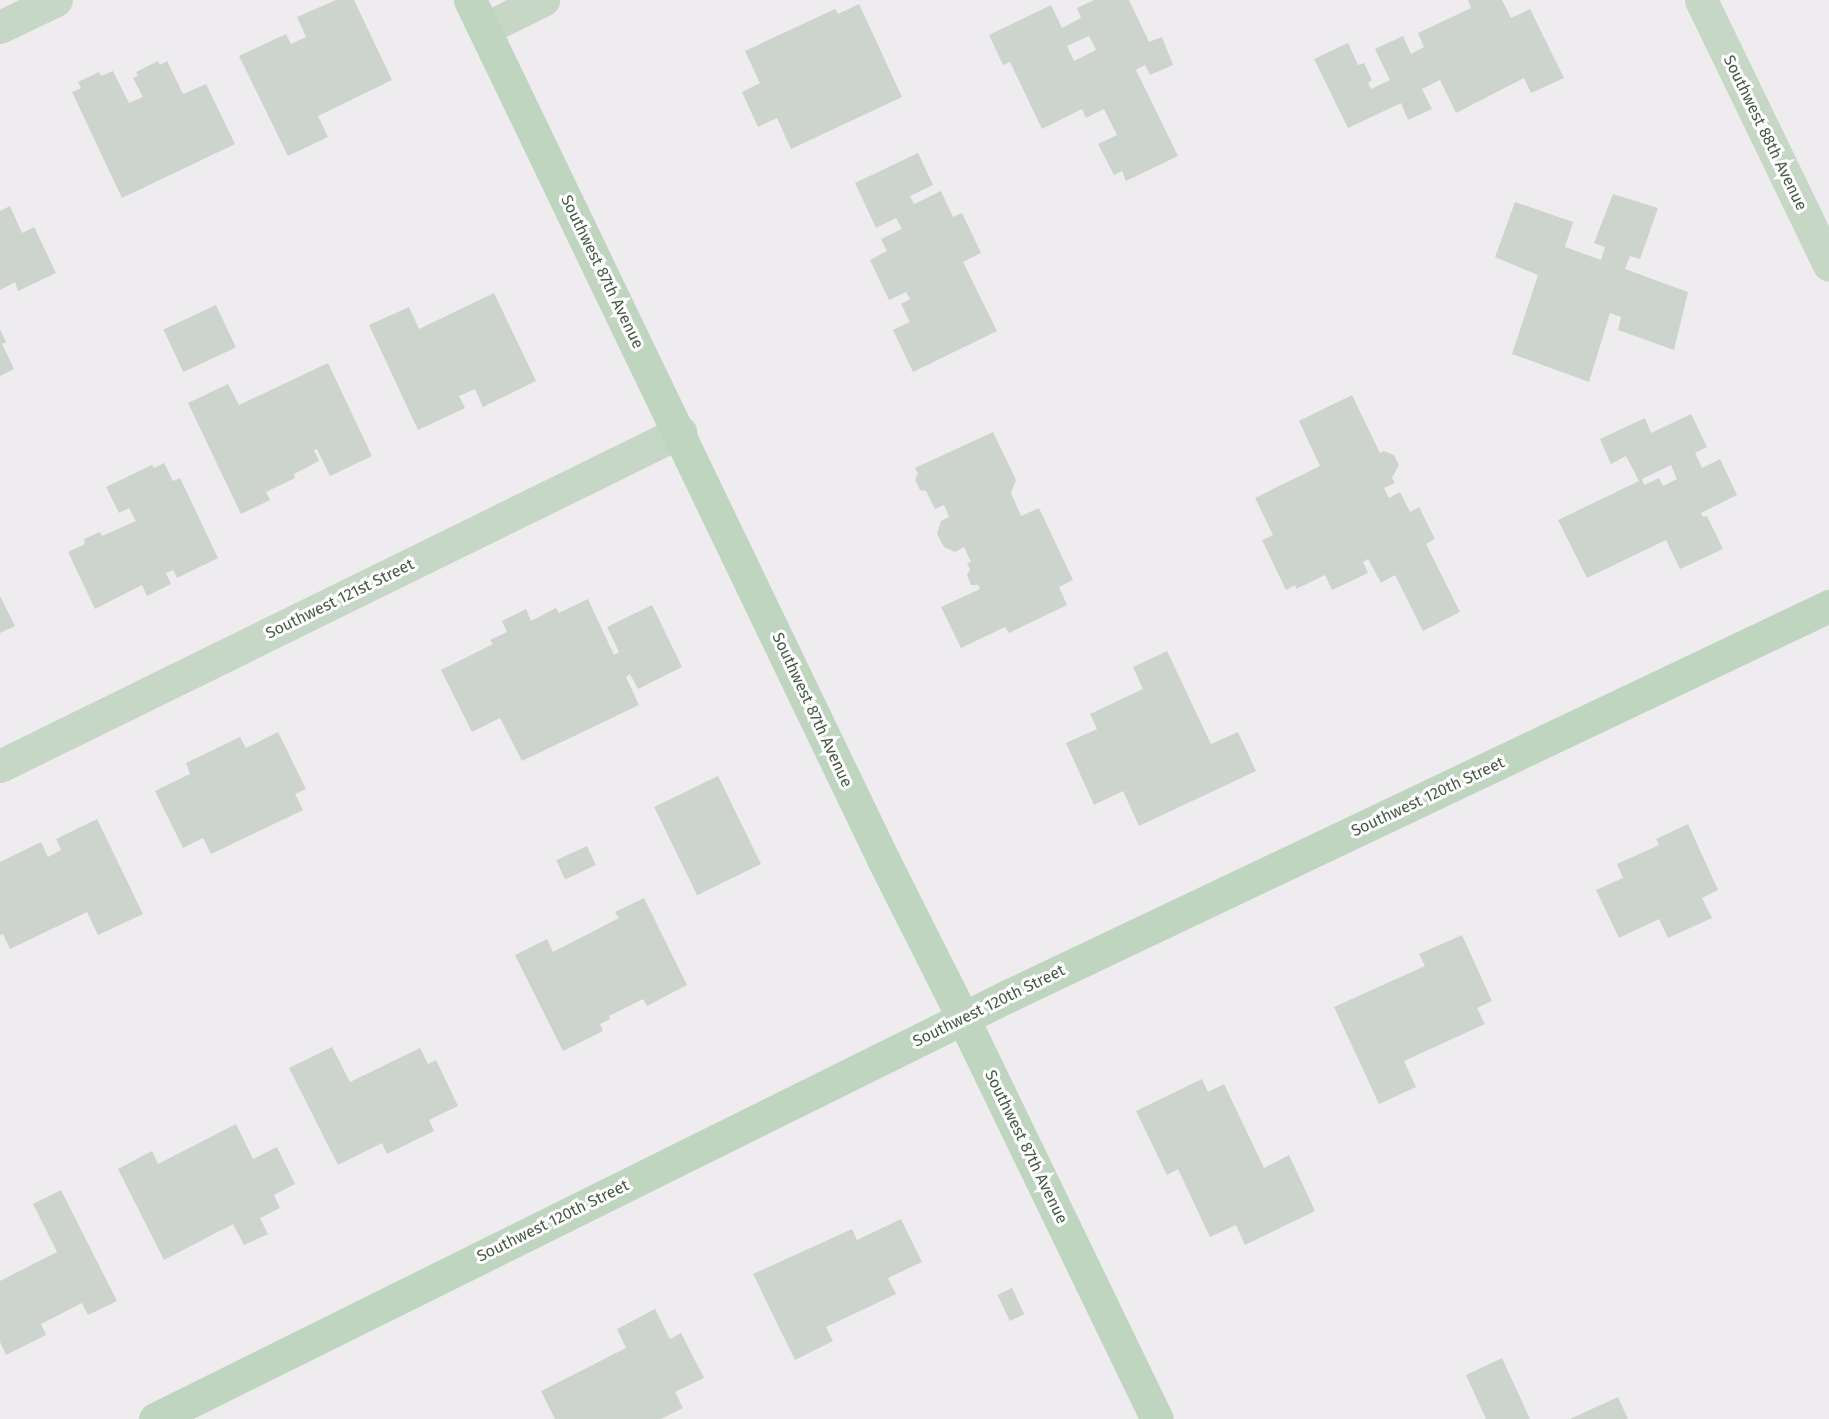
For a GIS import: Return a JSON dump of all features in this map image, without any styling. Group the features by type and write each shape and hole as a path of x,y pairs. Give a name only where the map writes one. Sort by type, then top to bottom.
{"street":[{"path":"0,27 56,0"},
{"path":"477,14 543,0"},
{"name":"Southwest 88th Avenue","path":"1701,0 1829,265"},
{"name":"Southwest 87th Avenue","path":"477,14 680,432 884,861 963,1018 1157,1419"},
{"name":"Southwest 121st Street","path":"0,766 680,432"},
{"name":"Southwest 120th Street","path":"155,1419 963,1018 1829,606"}],"building":[{"path":"336,0 354,0 392,80 318,116 328,137 288,156 239,56 286,34 291,44 306,37 297,17"},
{"path":"1094,0 1129,0 1149,42 1162,37 1173,65 1150,75 1145,65 1136,70 1178,156 1126,181 1122,171 1114,175 1098,144 1117,135 1104,109 1086,118 1082,109 1042,129 1010,62 1003,65 989,35 1051,5 1062,28 1081,18 1077,8","holes":["1089,36 1096,50 1074,61 1067,46"]},
{"path":"1468,0 1502,0 1511,18 1530,9 1564,78 1531,93 1524,78 1456,113 1440,80 1422,89 1432,109 1408,120 1401,103 1348,128 1314,59 1348,43 1358,65 1364,63 1372,80 1368,83 1371,89 1390,80 1375,49 1403,36 1411,54 1424,47 1418,33 1471,8"},
{"path":"859,4 902,97 791,149 777,118 758,127 742,92 760,83 745,51 835,9 838,14"},
{"path":"158,61 160,65 167,61 183,94 206,84 235,144 122,198 72,92 81,88 78,82 99,72 101,76 113,71 129,103 143,97 133,78 138,76 136,72"},
{"path":"918,153 933,185 910,196 914,204 941,191 953,217 962,213 981,253 963,262 997,331 913,372 893,330 910,322 901,304 910,299 906,292 889,300 870,260 887,251 881,239 902,229 896,218 876,228 855,183"},
{"path":"1613,194 1658,208 1640,259 1630,256 1625,269 1688,292 1674,350 1618,330 1621,317 1610,313 1589,382 1512,354 1538,275 1495,257 1515,202 1573,222 1565,247 1601,260 1605,247 1594,243"},
{"path":"10,206 22,233 34,227 56,273 18,291 15,282 0,290 0,211"},
{"path":"494,293 536,381 483,407 475,389 459,396 465,408 418,430 369,325 409,307 419,329"},
{"path":"216,305 236,348 183,372 163,330"},
{"path":"0,329 6,342 2,344 14,369 0,376"},
{"path":"328,363 372,456 330,476 317,449 314,450 319,461 294,474 295,478 266,492 270,500 241,514 188,403 228,384 239,405"},
{"path":"1352,395 1380,453 1384,451 1394,455 1399,465 1392,478 1395,483 1384,488 1389,498 1400,492 1410,512 1419,507 1435,539 1426,544 1460,612 1423,631 1395,575 1381,583 1368,559 1363,562 1368,573 1332,590 1325,575 1296,589 1295,585 1286,590 1262,540 1273,535 1255,498 1320,466 1299,421"},
{"path":"1691,414 1707,447 1695,453 1702,468 1720,459 1737,495 1701,513 1703,517 1707,516 1723,549 1680,569 1666,540 1587,578 1558,520 1639,481 1626,456 1611,464 1600,439 1645,418 1651,433","holes":["1671,465 1677,479 1663,486 1659,478 1644,485 1642,479"]},
{"path":"993,432 1016,480 1011,493 1021,516 1039,508 1073,580 1059,587 1067,605 1009,633 1005,627 961,648 941,607 980,589 978,585 971,585 967,575 970,569 967,563 971,562 964,547 955,552 944,547 937,534 941,521 949,517 944,505 935,509 926,491 920,490 915,480 918,473 915,468"},
{"path":"164,463 173,481 180,478 218,558 177,578 173,570 166,573 171,584 147,596 142,585 95,609 68,552 85,544 84,539 100,532 102,536 136,521 129,508 119,513 106,487 152,465 154,468"},
{"path":"0,596 15,626 0,633"},
{"path":"588,599 614,655 619,652 607,627 652,605 682,667 638,689 630,674 626,677 639,705 522,761 500,718 472,732 441,670 493,644 490,640 507,632 502,621 526,609 531,621 556,608 559,613"},
{"path":"1167,651 1211,744 1238,732 1256,771 1139,826 1123,791 1094,805 1066,743 1097,729 1090,714 1143,689 1133,667"},
{"path":"278,732 306,789 295,794 303,810 211,854 203,838 183,848 155,791 190,774 186,763 240,737 246,748"},
{"path":"718,776 761,864 697,895 654,807"},
{"path":"97,819 143,914 98,935 87,912 10,949 3,934 0,935 0,862 41,842 48,857 61,850 56,839"},
{"path":"1688,824 1718,890 1702,898 1712,918 1668,938 1659,919 1619,938 1596,890 1623,878 1617,864 1659,845 1656,839"},
{"path":"587,846 596,865 565,879 556,860"},
{"path":"644,898 687,985 647,1006 643,999 609,1016 610,1019 600,1024 603,1031 563,1051 515,955 547,939 553,952 619,918 615,912"},
{"path":"1462,935 1492,1001 1477,1008 1485,1024 1404,1061 1416,1087 1379,1104 1334,1007 1425,966 1419,954"},
{"path":"332,1047 350,1082 420,1048 428,1064 436,1060 458,1106 429,1120 434,1131 387,1154 382,1143 338,1165 289,1068"},
{"path":"1202,1079 1208,1092 1224,1084 1264,1168 1289,1155 1315,1211 1245,1245 1236,1225 1210,1237 1178,1169 1167,1175 1136,1111"},
{"path":"236,1124 253,1159 277,1147 295,1184 274,1195 280,1208 260,1218 268,1234 244,1245 233,1224 164,1260 118,1169 152,1151 158,1164"},
{"path":"61,1190 117,1301 88,1315 82,1303 41,1324 46,1335 6,1355 0,1342 0,1281 57,1252 33,1204"},
{"path":"901,1219 922,1262 888,1278 896,1294 826,1327 833,1341 795,1360 753,1274 852,1229 857,1240"},
{"path":"1012,1288 1024,1314 1010,1321 997,1295"},
{"path":"655,1309 670,1339 681,1333 704,1378 675,1392 683,1408 661,1419 555,1419 541,1391 626,1348 617,1329"},
{"path":"1502,1358 1530,1419 1486,1419 1466,1375"},
{"path":"1618,1397 1628,1419 1570,1419"}]}
